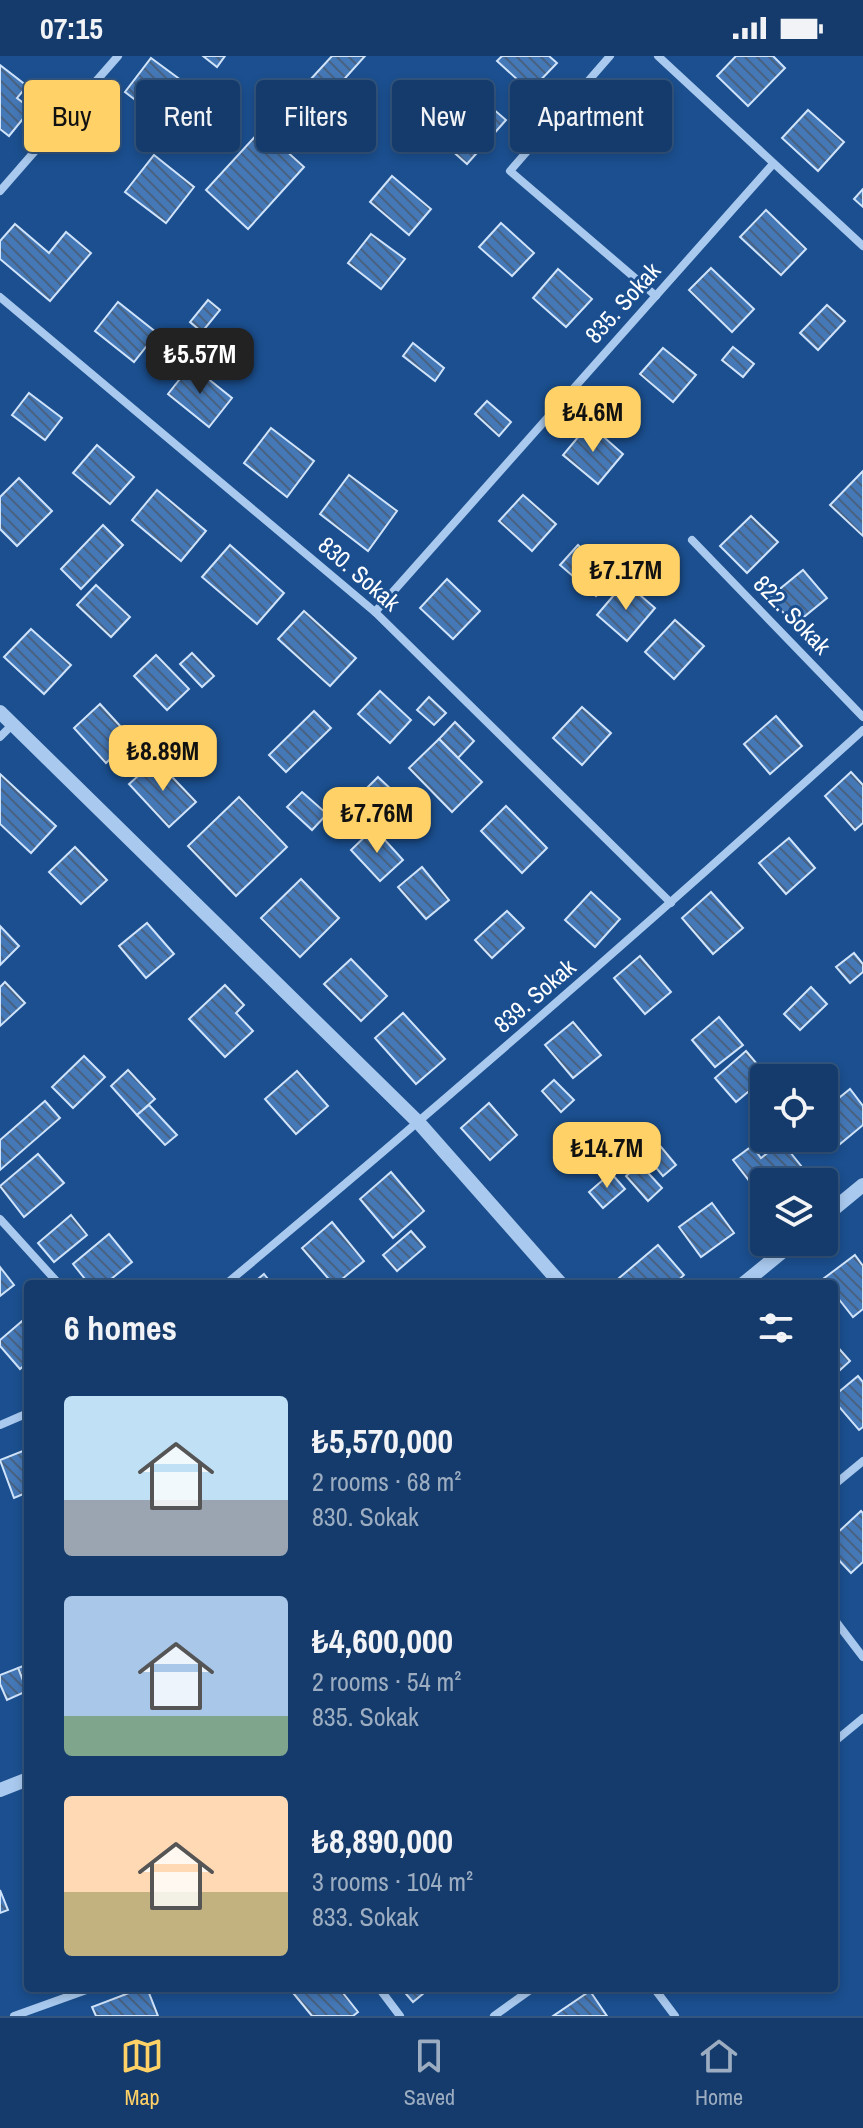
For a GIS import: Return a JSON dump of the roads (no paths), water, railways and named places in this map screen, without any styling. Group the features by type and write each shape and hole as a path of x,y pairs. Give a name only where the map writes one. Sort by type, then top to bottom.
{"street":[{"path":"0,191 118,56"},
{"path":"610,56 510,171 656,296"},
{"path":"658,56 863,246"},
{"name":"835. Sokak","path":"375,612 773,164"},
{"name":"830. Sokak","path":"0,297 375,612 671,903"},
{"name":"822. Sokak","path":"692,540 863,717"},
{"path":"0,712 419,1123 557,1280"},
{"path":"0,737 12,725"},
{"name":"839. Sokak","path":"231,1280 419,1123 863,730"},
{"path":"838,1206 863,1185"},
{"path":"0,1219 55,1280"},
{"path":"748,1280 777,1256"},
{"path":"0,1425 24,1415"},
{"path":"838,1482 863,1461"},
{"path":"838,1624 863,1657"},
{"path":"838,1739 863,1718"},
{"path":"0,1790 24,1781"},
{"path":"14,2016 81,1992"},
{"path":"382,1992 400,2016"},
{"path":"494,2016 527,1992"},
{"path":"657,1992 675,2016"}]}
